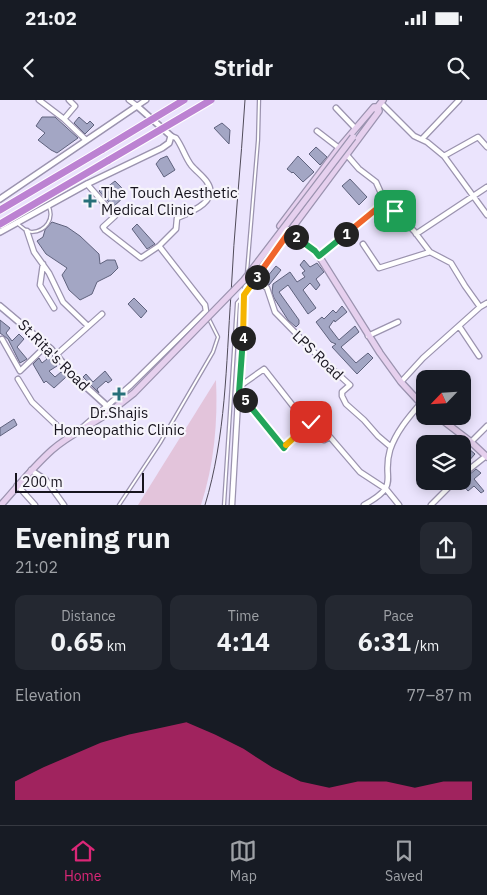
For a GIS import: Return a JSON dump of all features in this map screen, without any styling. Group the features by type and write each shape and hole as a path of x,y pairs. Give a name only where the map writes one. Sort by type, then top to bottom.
{"highway":[{"path":"0,210 184,100"},
{"path":"0,224 211,100"}],"main road":[{"path":"4,504 17,485 52,450 79,430 95,423 134,393 244,280 352,138 381,103"},
{"path":"381,103 374,107 338,148 280,226 315,251 319,256 368,336 401,382 416,398"},
{"path":"289,232 379,111 381,103"},
{"path":"449,425 462,435"},
{"path":"471,442 486,457"}],"street":[{"path":"39,100 64,119 86,140"},
{"path":"64,119 75,106 69,100"},
{"path":"87,184 115,216 103,227 105,230 141,258 160,246 176,229 178,218 199,207 210,198 211,189 208,182 191,165 176,138 171,136 129,100"},
{"path":"0,199 146,100"},
{"path":"422,140 459,100"},
{"path":"381,103 414,136 444,156 487,216"},
{"path":"336,108 355,128"},
{"path":"317,131 338,148"},
{"path":"0,232 87,184 162,148 169,143 171,136"},
{"path":"444,156 478,137 487,147"},
{"path":"346,154 359,169 376,182 385,202 416,234 430,252 451,263 480,307"},
{"path":"416,234 487,187"},
{"path":"319,256 385,202"},
{"path":"26,231 34,252 49,272 63,302 88,326"},
{"path":"232,505 244,295 289,232"},
{"path":"363,244 379,268 430,252"},
{"path":"79,430 146,371 206,311 205,305 160,246"},
{"path":"43,264 40,285 54,308"},
{"name":"LPS Road","path":"256,279 267,288 275,312 318,356 350,385 342,392 345,402 391,447"},
{"path":"401,382 423,358 480,307 487,303"},
{"name":"St.Rita's Road","path":"0,306 47,345 74,376 107,406"},
{"path":"56,355 102,314"},
{"path":"368,336 398,322"},
{"path":"459,326 479,356"},
{"path":"2,339 20,371 47,345"},
{"path":"240,386 264,369 293,406"},
{"path":"18,379 32,402 69,437"},
{"path":"239,393 284,448 311,422 324,440 330,437 360,472 386,489 399,505"},
{"path":"364,505 386,489 388,457 391,447 402,425 416,412"},
{"path":"471,442 487,426"},
{"path":"471,468 486,457"},
{"path":"31,470 46,480 64,505"},
{"path":"17,485 35,505"},
{"path":"432,505 446,490"}],"lane":[{"path":"224,505 237,303 244,295 253,201 259,100"},
{"path":"16,222 26,231 38,230 48,223 52,214 48,205"},
{"path":"119,505 160,443 213,352 218,337 206,311"}],"shaded area":[{"path":"216,380 214,443 201,505 138,505"}],"building":[{"path":"42,117 55,117 78,138 57,153 51,150 38,140 45,133 36,126"},
{"path":"79,117 87,124 90,121 94,125 85,134 74,123"},
{"path":"222,123 230,130 229,144 214,128"},
{"path":"316,147 327,157 320,165 309,154"},
{"path":"167,156 175,170 164,177 156,164 160,159"},
{"path":"298,156 314,172 303,182 287,169"},
{"path":"350,179 367,197 359,205 342,186"},
{"path":"115,181 122,188 117,192 124,197 113,207 99,191 104,186 106,188"},
{"path":"52,222 67,227 80,236 99,254 100,264 107,260 115,260 118,268 111,275 97,282 92,294 80,300 69,290 62,275 67,268 46,254 37,241 43,237 45,230"},
{"path":"137,224 155,244 147,249 132,229"},
{"path":"304,260 310,267 317,263 324,272 316,279 320,285 316,290 310,283 303,290 316,308 308,314 288,285 279,292 299,320 299,324 296,327 288,320 272,292 273,284 290,272 297,282 305,277 302,273 305,271 300,265"},
{"path":"276,266 281,270 269,285 261,278 264,274 267,277"},
{"path":"134,298 147,311 141,318 128,304"},
{"path":"342,306 347,312 335,322 334,320 329,327 339,340 355,326 359,332 341,347 356,363 368,353 373,358 357,374 332,347 336,344 331,342 316,322 322,317 324,319 333,310 336,313"},
{"path":"0,320 10,328 6,333 12,341 19,334 24,339 17,347 27,359 20,363 8,339 0,333"},
{"path":"49,354 57,366 49,371 55,377 61,372 66,377 54,388 46,381 44,383 33,364 39,358 42,363 47,359 45,355"},
{"path":"105,371 112,380 108,383 106,381 97,389 99,393 83,377 86,374 93,382"},
{"path":"14,419 17,425 0,436 0,428"},
{"path":"471,451 475,454 471,458"},
{"path":"476,469 481,473 474,479 484,491 481,493 474,486 471,488 471,473"}],"railway":[{"path":"205,505 217,453 224,400 245,100"}],"place":[{"name":"The Touch Aesthetic Medical Clinic","path":"90,201"},
{"name":"Dr.Shajis Homeopathic Clinic","path":"119,394"}],"route":[{"path":"311,422 284,448 239,393 244,295 289,232 319,256 385,202 395,211"}]}
